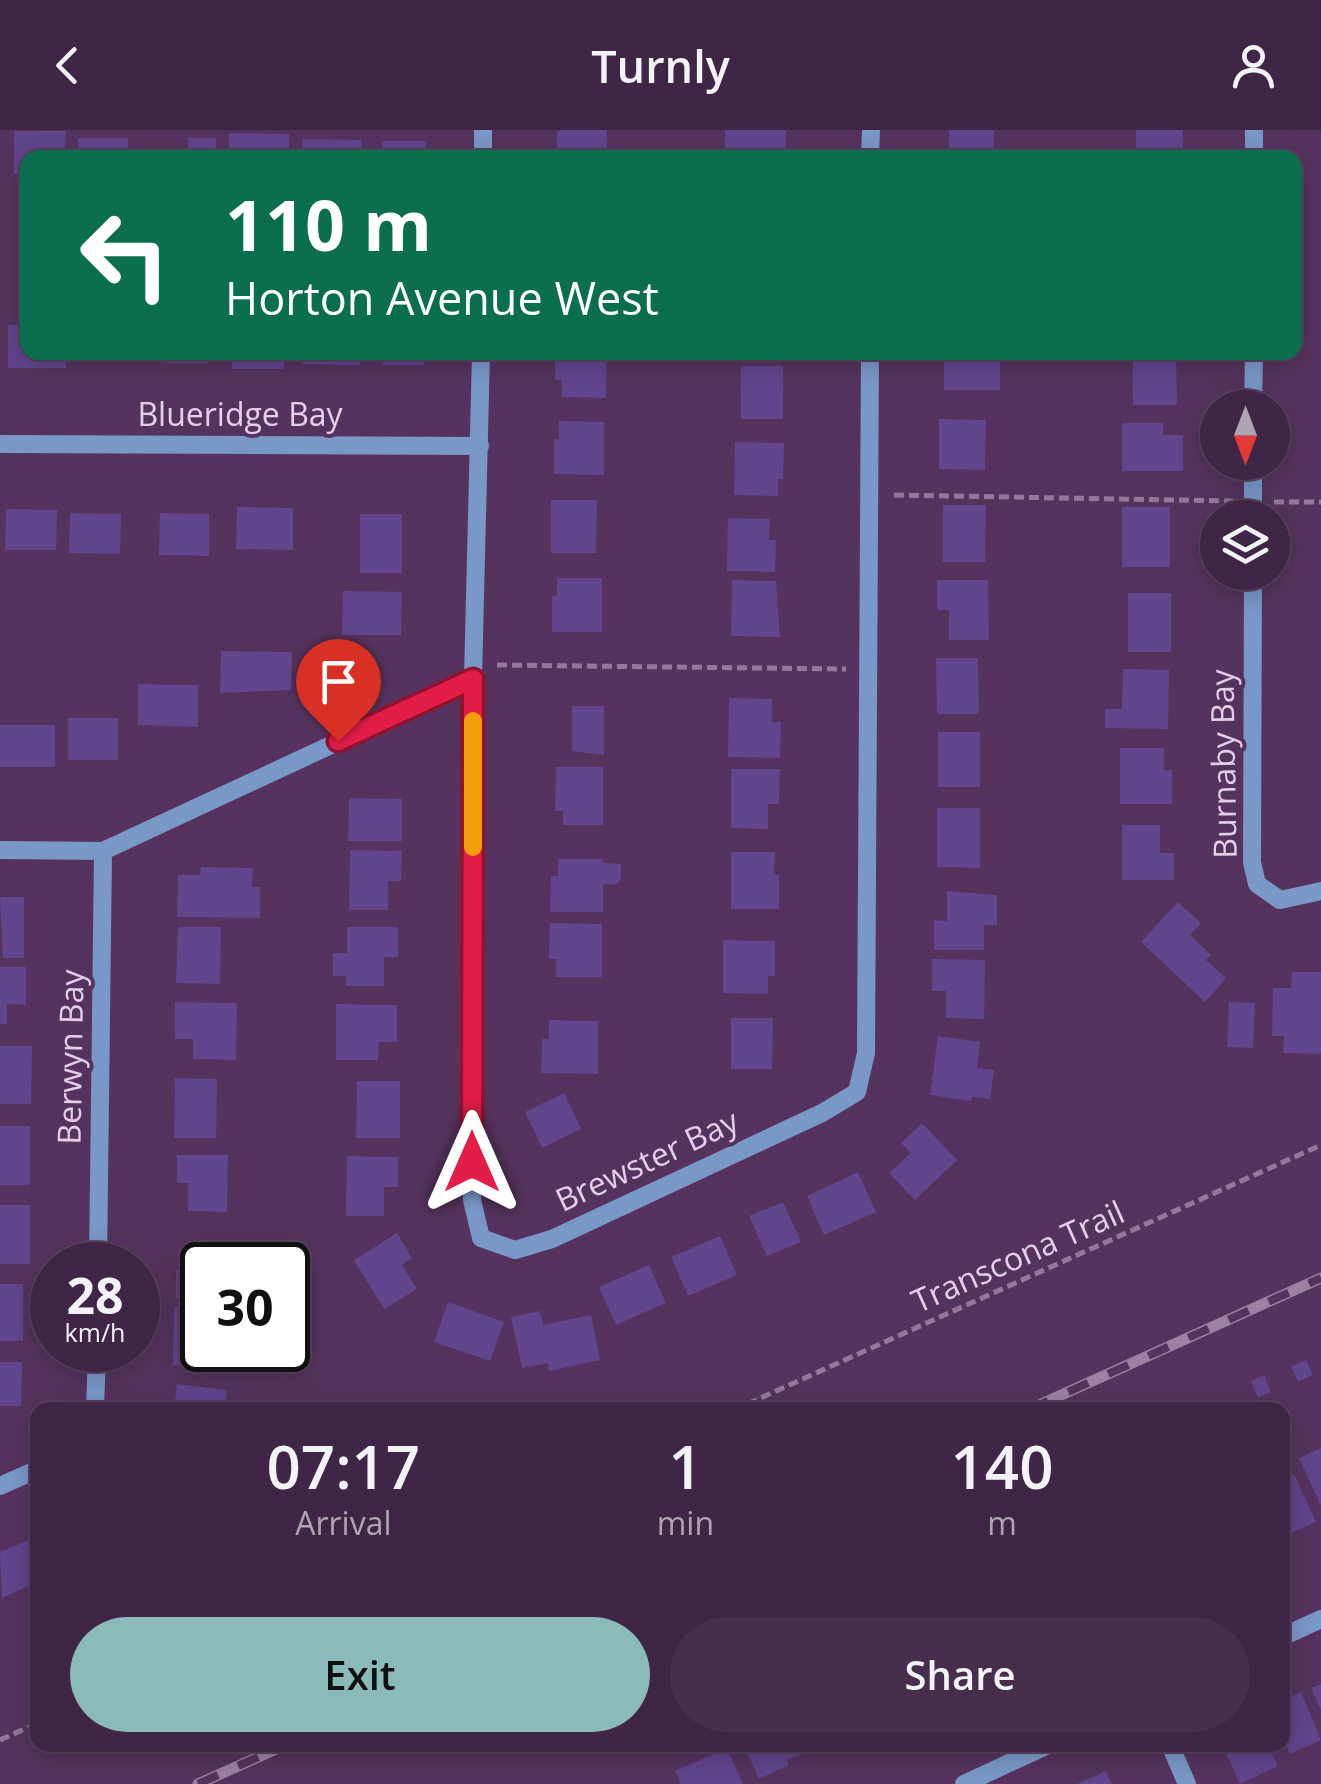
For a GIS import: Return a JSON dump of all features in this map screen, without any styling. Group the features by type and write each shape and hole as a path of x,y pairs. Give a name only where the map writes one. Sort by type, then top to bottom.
{"street":[{"name":"Brewster Bay","path":"481,360 473,672 472,1200 480,1238 515,1250 570,1230 822,1113 857,1092 866,1053 870,360"},
{"path":"1254,360 1254,390"},
{"name":"Blueridge Bay","path":"0,444 480,446"},
{"name":"Burnaby Bay","path":"1253,590 1252,862 1257,884 1280,900 1321,891"},
{"path":"0,850 103,850 473,672"},
{"name":"Berwyn Bay","path":"98,1242 103,850"},
{"path":"94,1402 96,1372"},
{"path":"0,1486 30,1473"},
{"path":"1290,1633 1321,1619"},
{"path":"964,1784 1033,1752"},
{"path":"1173,1752 1187,1784"}],"path":[{"path":"869,496 1200,508"},
{"path":"1290,506 1321,502"},
{"path":"473,672 868,669"},
{"name":"Transcona Trail","path":"752,1402 1321,1145"},
{"path":"0,1740 30,1727"}],"building":[{"path":"607,130 607,150 557,150 557,132"},
{"path":"725,130 786,130 786,150 725,150"},
{"path":"949,130 994,130 994,150 949,150"},
{"path":"1136,130 1183,130 1183,150 1136,150"},
{"path":"14,131 66,131 65,150 20,150 20,174 14,174"},
{"path":"229,133 289,134 289,150 229,150"},
{"path":"78,138 128,138 128,150 78,150"},
{"path":"188,138 216,138 216,150 188,150"},
{"path":"302,139 362,140 362,150 302,150"},
{"path":"382,141 426,141 426,150 382,150"},
{"path":"8,325 20,325 20,360 66,360 66,368 8,368"},
{"path":"75,360 129,360 129,362"},
{"path":"167,360 208,360 208,363"},
{"path":"232,360 284,360 284,369 232,369"},
{"path":"302,360 360,360 360,365 302,364"},
{"path":"382,360 424,360 424,365 382,365"},
{"path":"555,360 607,360 606,398 562,397 562,380 555,380"},
{"path":"944,360 1000,360 1000,390 944,390"},
{"path":"1133,360 1176,360 1177,405 1133,405"},
{"path":"741,366 783,366 783,419 741,419"},
{"path":"939,419 986,420 985,470 939,469"},
{"path":"559,421 604,422 604,475 554,474 554,439 559,439"},
{"path":"1122,423 1163,423 1163,435 1183,435 1183,471 1122,471"},
{"path":"735,442 784,443 783,479 778,479 778,496 734,495"},
{"path":"551,500 597,500 596,553 551,553"},
{"path":"943,505 986,505 985,562 943,562"},
{"path":"237,507 293,508 293,550 236,549"},
{"path":"1122,507 1170,507 1170,567 1122,567"},
{"path":"6,509 57,510 56,550 5,550"},
{"path":"70,513 121,514 120,554 69,553"},
{"path":"160,513 209,514 209,556 159,555"},
{"path":"360,514 402,514 402,573 360,573"},
{"path":"728,518 770,519 769,540 776,540 775,572 727,571"},
{"path":"557,578 602,578 602,632 552,632 552,596 557,596"},
{"path":"732,580 776,581 780,637 731,636"},
{"path":"937,580 988,580 989,640 949,640 949,610 937,610"},
{"path":"343,591 402,592 401,635 342,635"},
{"path":"1128,593 1171,593 1171,652 1128,652"},
{"path":"221,651 292,652 291,690 220,693"},
{"path":"936,658 978,658 979,714 937,714"},
{"path":"1123,669 1169,670 1168,729 1105,728 1105,709 1122,709"},
{"path":"138,684 198,685 198,727 138,725"},
{"path":"729,698 772,699 772,722 781,722 780,758 728,757"},
{"path":"572,706 604,706 604,755 572,751"},
{"path":"68,718 118,718 118,760 68,760"},
{"path":"0,725 55,725 55,767 0,767"},
{"path":"938,732 980,732 980,787 938,787"},
{"path":"1120,748 1164,748 1164,770 1172,770 1172,804 1120,804"},
{"path":"556,767 603,767 603,825 563,825 563,811 555,811"},
{"path":"731,769 780,769 779,804 768,804 768,829 731,828"},
{"path":"349,798 402,799 402,841 348,841"},
{"path":"937,808 980,808 980,868 937,867"},
{"path":"1122,825 1160,825 1160,853 1174,853 1174,880 1122,880"},
{"path":"350,850 402,851 401,881 388,881 388,910 349,910"},
{"path":"731,852 775,852 779,909 731,909"},
{"path":"558,859 603,859 603,863 621,864 621,879 616,885 603,884 603,912 550,912 551,876 558,876"},
{"path":"201,867 253,868 252,887 260,887 260,918 177,917 178,875 200,875"},
{"path":"947,891 997,895 997,925 984,925 984,950 934,950 934,920 947,921"},
{"path":"0,897 24,897 24,958 3,958"},
{"path":"1178,902 1201,923 1190,935 1211,955 1206,960 1226,978 1205,1002 1141,942"},
{"path":"550,923 602,924 602,977 556,977 556,959 549,959"},
{"path":"178,927 221,927 220,984 176,983"},
{"path":"347,927 398,927 398,957 384,957 384,986 346,986 346,976 333,976 333,953 347,953"},
{"path":"723,940 775,941 775,976 768,976 768,994 723,993"},
{"path":"932,959 985,960 984,1019 946,1018 946,991 932,991"},
{"path":"0,967 26,967 26,1005 7,1004 7,1024 0,1024"},
{"path":"1292,972 1321,972 1321,1054 1283,1053 1284,1036 1272,1036 1273,988 1291,988"},
{"path":"175,1002 237,1003 236,1060 193,1059 193,1039 175,1039"},
{"path":"1229,1002 1255,1003 1253,1048 1227,1047"},
{"path":"336,1004 397,1005 397,1042 379,1042 378,1060 336,1060"},
{"path":"731,1018 773,1018 772,1069 731,1069"},
{"path":"549,1020 598,1021 598,1074 541,1073 542,1039 549,1039"},
{"path":"938,1036 980,1042 977,1068 994,1070 990,1099 972,1097 971,1101 930,1095"},
{"path":"0,1046 32,1046 31,1104 0,1104"},
{"path":"175,1078 217,1079 216,1138 174,1138"},
{"path":"357,1081 400,1081 400,1138 356,1138"},
{"path":"564,1093 581,1129 542,1148 525,1112"},
{"path":"922,1123 957,1160 915,1200 889,1173 911,1153 901,1143"},
{"path":"0,1126 30,1126 30,1185 0,1185"},
{"path":"177,1155 228,1155 227,1212 188,1211 188,1183 177,1183"},
{"path":"347,1156 398,1157 398,1187 384,1187 384,1216 346,1216"},
{"path":"858,1172 876,1212 824,1235 807,1196"},
{"path":"783,1202 801,1242 767,1256 749,1216"},
{"path":"0,1205 30,1205 30,1264 0,1264"},
{"path":"397,1233 412,1258 402,1265 417,1289 384,1309 354,1260"},
{"path":"720,1236 737,1275 688,1296 671,1257"},
{"path":"649,1265 666,1303 616,1325 599,1287"},
{"path":"176,1270 180,1270 180,1298 176,1298"},
{"path":"0,1284 23,1284 23,1341 0,1341"},
{"path":"448,1302 504,1322 490,1361 434,1342"},
{"path":"174,1307 180,1307 180,1365 173,1365"},
{"path":"540,1311 543,1325 591,1315 600,1360 549,1371 548,1363 522,1368 511,1317"},
{"path":"1306,1360 1313,1375 1298,1382 1291,1366"},
{"path":"0,1362 22,1362 21,1406 0,1406"},
{"path":"1264,1375 1271,1392 1258,1398 1251,1381"},
{"path":"177,1384 227,1390 226,1402 175,1402"},
{"path":"1321,1448 1321,1506 1299,1458"},
{"path":"1294,1474 1316,1522 1290,1533 1290,1476"},
{"path":"30,1539 30,1586 2,1598 0,1552"},
{"path":"1321,1684 1321,1710 1311,1688"},
{"path":"1301,1692 1321,1740 1290,1754 1289,1752 1290,1697"},
{"path":"718,1752 729,1752 743,1784 681,1784 675,1771"},
{"path":"747,1752 807,1752 787,1760 789,1765 759,1779"},
{"path":"1225,1752 1271,1752 1278,1766 1240,1784"},
{"path":"1106,1771 1112,1784 1077,1784"}],"railway":[{"path":"1046,1402 1321,1278"},
{"path":"198,1784 269,1752"}],"slow traffic":[{"path":"473,721 473,847"}],"route":[{"path":"338,741 473,679 472,1162"}]}
